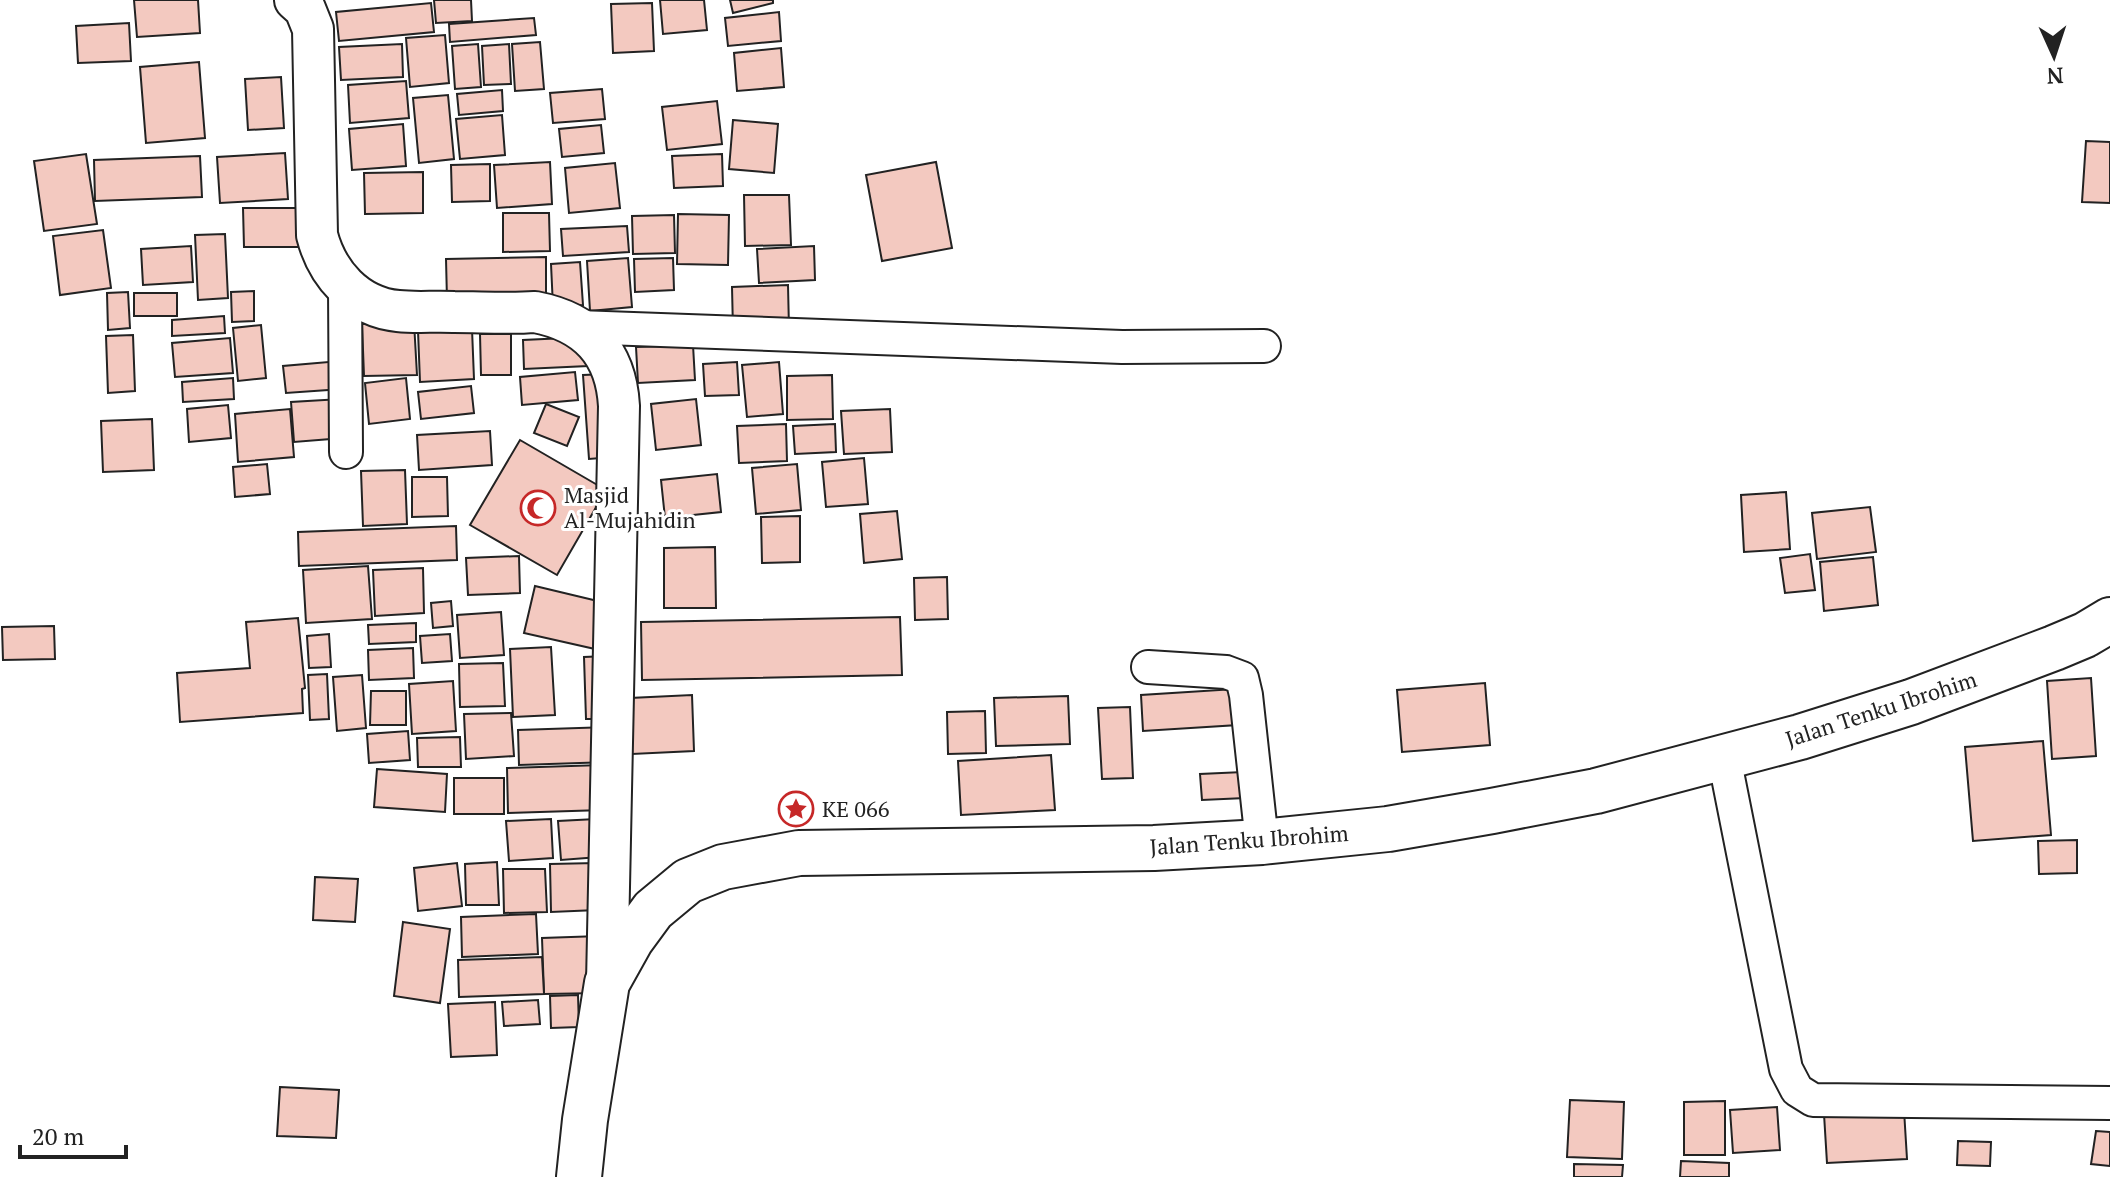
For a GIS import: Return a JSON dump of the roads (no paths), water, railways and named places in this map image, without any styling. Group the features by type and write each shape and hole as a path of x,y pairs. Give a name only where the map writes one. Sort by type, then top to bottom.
{"main road":[{"name":"Jalan Tenku Ibrohim","path":"579,1177 607,983 631,940 653,910 688,881 723,867 799,853 1154,848 1262,842 1388,829 1492,811 1596,791 1800,737 1911,702 2054,648 2110,620"}],"street":[{"path":"302,3 313,29 317,235 326,263 345,287 369,303 398,311 535,312 551,315 578,327 591,337 609,361 615,376 619,406 607,983"},
{"path":"345,287 346,452"},
{"path":"578,327 1122,347 1264,346"},
{"path":"1148,667 1226,672 1242,678 1262,842"},
{"path":"1724,757 1786,1069 1797,1090 1813,1100 2110,1103"}],"place":[{"name":"Masjid Al-Mujahidin","path":"538,508"},
{"name":"KE 066","path":"796,809"}]}
